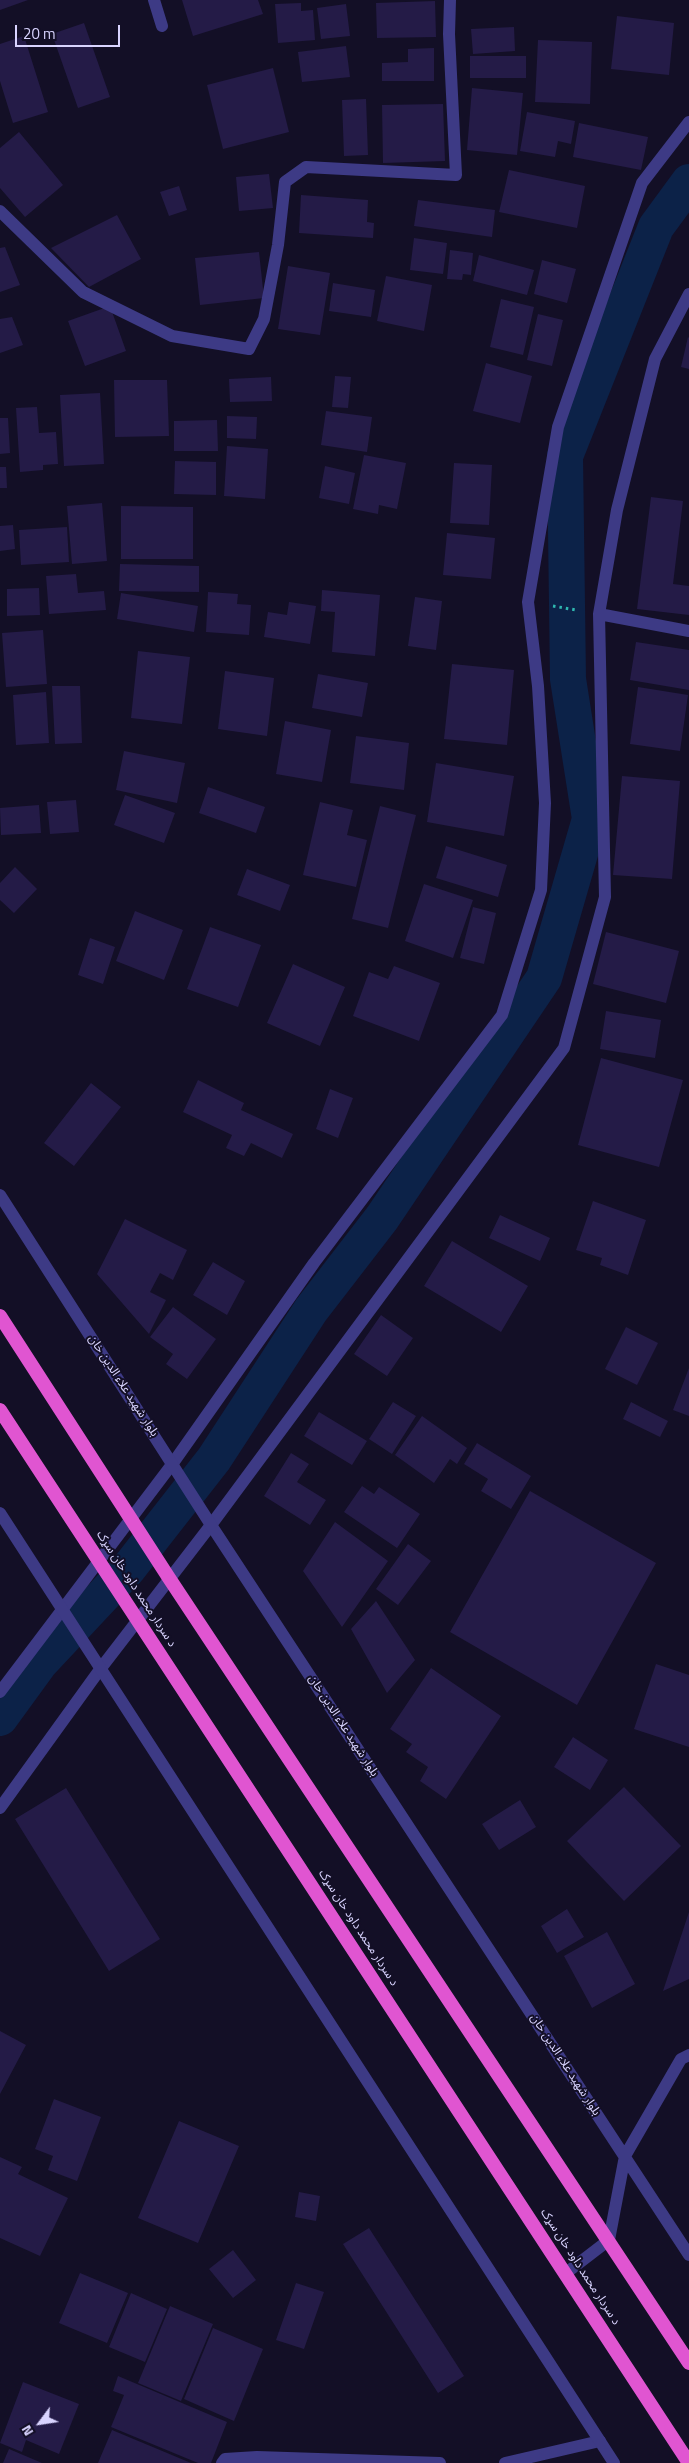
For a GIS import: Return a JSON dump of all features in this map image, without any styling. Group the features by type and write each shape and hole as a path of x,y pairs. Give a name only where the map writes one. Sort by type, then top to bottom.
{"highway":[{"path":"0,1316 169,1578 689,2363"},
{"name":"د سردار محمد داود خان سړک","path":"0,1410 689,2463"}],"street":[{"path":"154,0 162,26"},
{"path":"0,211 82,292 172,336 248,350 264,319 278,245 285,182 306,167 456,175 449,34 450,0"},
{"path":"0,1692 173,1463 314,1263 502,1015 541,890 545,803 538,686 528,602 558,427 642,183 689,122"},
{"path":"0,1808 101,1668 211,1525 564,1048 604,897 599,614 617,510 655,359 689,294"},
{"path":"599,614 689,631"},
{"name":"بلوار شهید علاء الدین خان","path":"0,1195 211,1525 689,2255"},
{"path":"0,1513 614,2463"},
{"path":"566,2273 609,2240 625,2156 682,2059 689,2055"},
{"path":"504,2463 600,2441"},
{"path":"222,2463 225,2459 257,2457 440,2463"}],"path":[{"path":"528,602 599,614"}],"building":[{"path":"0,0 28,0 0,10"},
{"path":"182,0 258,0 263,14 193,36"},
{"path":"435,1 436,37 377,38 376,3"},
{"path":"301,3 301,11 313,10 315,40 278,43 275,4"},
{"path":"346,4 350,36 321,39 317,8"},
{"path":"617,16 674,23 669,75 611,69"},
{"path":"84,23 110,97 78,108 52,34"},
{"path":"514,27 515,51 473,54 471,29"},
{"path":"24,36 48,112 13,123 0,81 0,44"},
{"path":"538,40 592,42 590,104 535,102"},
{"path":"346,46 350,77 302,82 298,52"},
{"path":"434,48 434,81 382,81 382,63 408,62 408,49"},
{"path":"470,56 526,56 526,78 470,78"},
{"path":"273,68 289,132 223,149 207,85"},
{"path":"472,88 523,93 517,155 467,150"},
{"path":"366,99 368,155 344,156 342,100"},
{"path":"443,104 445,161 383,163 382,105"},
{"path":"527,112 575,121 571,144 558,141 555,157 520,151"},
{"path":"579,123 648,137 641,170 573,157"},
{"path":"19,132 63,185 25,217 0,188 0,148"},
{"path":"509,170 585,186 577,228 499,212"},
{"path":"269,174 273,208 239,211 236,177"},
{"path":"179,186 187,210 169,216 160,192"},
{"path":"301,195 368,200 367,222 374,223 373,238 299,233"},
{"path":"418,200 495,210 492,237 414,226"},
{"path":"117,215 141,259 89,287 51,248"},
{"path":"414,238 447,243 443,274 410,270"},
{"path":"5,247 20,285 0,292 0,248"},
{"path":"450,250 473,253 471,275 463,274 462,280 447,279"},
{"path":"259,252 264,298 200,305 195,258"},
{"path":"479,255 534,270 527,295 473,281"},
{"path":"542,260 576,269 567,303 534,294"},
{"path":"288,266 330,273 320,335 278,329"},
{"path":"386,276 432,285 424,331 377,321"},
{"path":"333,283 375,290 371,317 329,311"},
{"path":"501,299 534,307 523,355 490,347"},
{"path":"110,306 126,351 85,366 68,321"},
{"path":"538,314 563,320 552,366 527,360"},
{"path":"12,317 23,345 0,353 0,319"},
{"path":"689,338 689,369 681,367"},
{"path":"486,363 532,376 520,423 473,411"},
{"path":"335,376 351,377 348,408 332,407"},
{"path":"271,377 272,401 230,402 229,379"},
{"path":"114,380 167,380 169,436 115,437"},
{"path":"100,393 104,464 64,466 60,395"},
{"path":"37,407 39,433 56,432 58,464 43,465 43,470 20,472 16,408"},
{"path":"326,411 372,417 367,452 321,445"},
{"path":"227,416 257,417 256,439 227,438"},
{"path":"0,418 8,418 10,453 0,454"},
{"path":"217,420 218,451 174,451 174,421"},
{"path":"227,446 268,449 265,499 224,496"},
{"path":"364,455 406,463 397,509 379,505 378,514 353,509"},
{"path":"175,461 216,462 216,495 174,494"},
{"path":"454,463 492,465 489,525 450,523"},
{"path":"325,466 355,473 349,504 319,498"},
{"path":"0,467 6,467 7,488 0,488"},
{"path":"651,497 683,501 673,584 689,586 689,615 637,609"},
{"path":"102,503 107,561 72,564 67,506"},
{"path":"121,506 193,507 193,559 121,559"},
{"path":"13,525 15,549 0,551 0,526"},
{"path":"67,527 69,562 21,565 19,530"},
{"path":"447,533 495,538 491,579 443,575"},
{"path":"120,564 199,566 199,592 119,591"},
{"path":"76,574 78,593 104,591 106,610 49,614 46,576"},
{"path":"39,588 40,615 7,616 7,589"},
{"path":"322,590 380,595 375,656 332,652 335,612 321,611"},
{"path":"208,592 238,594 237,604 251,605 249,635 206,632"},
{"path":"121,593 198,606 194,632 117,619"},
{"path":"415,597 442,601 436,650 408,646"},
{"path":"289,602 316,606 310,644 264,637 268,612 287,615"},
{"path":"43,630 47,684 6,687 2,633"},
{"path":"636,642 689,650 689,690 630,680"},
{"path":"138,651 190,657 182,724 131,718"},
{"path":"452,664 514,670 507,745 444,739"},
{"path":"225,671 274,678 267,736 218,729"},
{"path":"318,674 368,683 362,717 312,708"},
{"path":"52,686 80,686 82,743 55,744"},
{"path":"638,687 688,695 680,751 630,744"},
{"path":"46,692 49,743 16,745 13,695"},
{"path":"285,721 331,730 322,782 276,774"},
{"path":"356,736 409,743 404,790 350,783"},
{"path":"124,751 185,763 177,803 116,790"},
{"path":"436,763 514,776 504,836 427,822"},
{"path":"622,776 680,781 672,879 613,875"},
{"path":"208,787 265,807 256,833 199,813"},
{"path":"125,795 175,813 164,843 114,825"},
{"path":"76,800 79,832 50,834 47,802"},
{"path":"320,802 353,810 347,835 367,840 356,887 303,875"},
{"path":"39,805 41,833 1,835 0,808"},
{"path":"380,806 416,815 388,928 352,919"},
{"path":"446,846 507,865 498,897 436,878"},
{"path":"15,867 37,889 14,913 0,900 0,883"},
{"path":"247,869 290,885 280,911 237,895"},
{"path":"424,884 473,900 453,958 405,941"},
{"path":"473,907 496,913 484,964 460,958"},
{"path":"135,911 183,930 164,980 116,961"},
{"path":"210,927 261,945 238,1007 187,989"},
{"path":"606,932 679,951 666,1003 593,984"},
{"path":"90,938 115,947 103,984 78,975"},
{"path":"293,964 345,987 320,1046 267,1023"},
{"path":"394,966 440,983 419,1041 353,1016 369,972 388,979"},
{"path":"606,1011 661,1020 655,1058 600,1049"},
{"path":"601,1058 683,1080 659,1167 578,1145"},
{"path":"198,1080 244,1103 241,1110 293,1134 282,1158 251,1143 244,1156 226,1148 232,1135 183,1112"},
{"path":"91,1083 121,1107 74,1166 44,1143"},
{"path":"330,1089 353,1098 338,1138 316,1129"},
{"path":"593,1201 646,1220 628,1275 600,1265 602,1258 576,1250"},
{"path":"500,1215 550,1238 540,1261 489,1238"},
{"path":"125,1219 187,1250 173,1280 160,1273 150,1292 166,1300 149,1334 97,1274"},
{"path":"452,1241 528,1286 501,1332 424,1286"},
{"path":"213,1262 245,1281 227,1315 193,1295"},
{"path":"173,1307 216,1339 187,1379 166,1364 173,1354 150,1337"},
{"path":"381,1315 413,1338 387,1376 354,1354"},
{"path":"626,1327 658,1343 637,1385 605,1369"},
{"path":"689,1368 689,1416 673,1410"},
{"path":"393,1402 416,1416 392,1454 369,1439"},
{"path":"631,1402 668,1421 660,1437 623,1419"},
{"path":"319,1412 367,1441 352,1465 304,1436"},
{"path":"422,1416 467,1448 457,1464 450,1459 434,1483 395,1455"},
{"path":"477,1443 531,1476 511,1509 481,1491 488,1479 464,1464"},
{"path":"291,1453 309,1464 297,1482 326,1500 310,1525 264,1496"},
{"path":"362,1486 374,1494 379,1487 420,1514 397,1548 344,1512"},
{"path":"530,1491 656,1563 577,1705 450,1632"},
{"path":"335,1522 388,1561 342,1627 303,1571"},
{"path":"408,1544 431,1561 398,1605 376,1589"},
{"path":"376,1601 415,1660 387,1693 351,1629"},
{"path":"656,1664 689,1675 689,1747 634,1729"},
{"path":"431,1668 501,1716 446,1799 420,1781 428,1767 406,1752 412,1744 390,1729"},
{"path":"573,1737 608,1760 590,1790 554,1767"},
{"path":"624,1787 681,1846 624,1901 567,1841"},
{"path":"66,1788 160,1939 109,1971 15,1819"},
{"path":"520,1800 536,1827 499,1850 482,1824"},
{"path":"567,1909 584,1937 557,1953 541,1926"},
{"path":"689,1912 689,1979 663,1991"},
{"path":"607,1932 635,1984 592,2008 564,1956"},
{"path":"0,2031 26,2045 0,2094"},
{"path":"54,2099 101,2117 77,2181 48,2170 53,2156 35,2149"},
{"path":"179,2121 239,2146 198,2243 138,2218"},
{"path":"0,2157 22,2167 18,2174 68,2198 40,2256 0,2238"},
{"path":"299,2192 320,2196 316,2221 295,2217"},
{"path":"369,2228 464,2376 438,2393 343,2244"},
{"path":"233,2250 256,2280 233,2298 209,2269"},
{"path":"80,2273 128,2293 107,2343 59,2323"},
{"path":"296,2283 324,2292 304,2349 276,2340"},
{"path":"131,2293 167,2309 145,2362 109,2347"},
{"path":"170,2306 213,2324 181,2401 138,2383"},
{"path":"213,2328 263,2349 234,2421 184,2399"},
{"path":"118,2376 227,2422 211,2463 198,2463 111,2427 124,2395 113,2391"},
{"path":"23,2382 79,2404 59,2454 26,2440 22,2452 0,2443"},
{"path":"112,2430 191,2463 98,2463"},
{"path":"9,2449 42,2463 3,2463"}],"waterway":[{"path":"0,1718 40,1663 128,1569 214,1459 311,1310 382,1218 544,978 590,819 568,679 565,456 656,227 689,182"}]}
